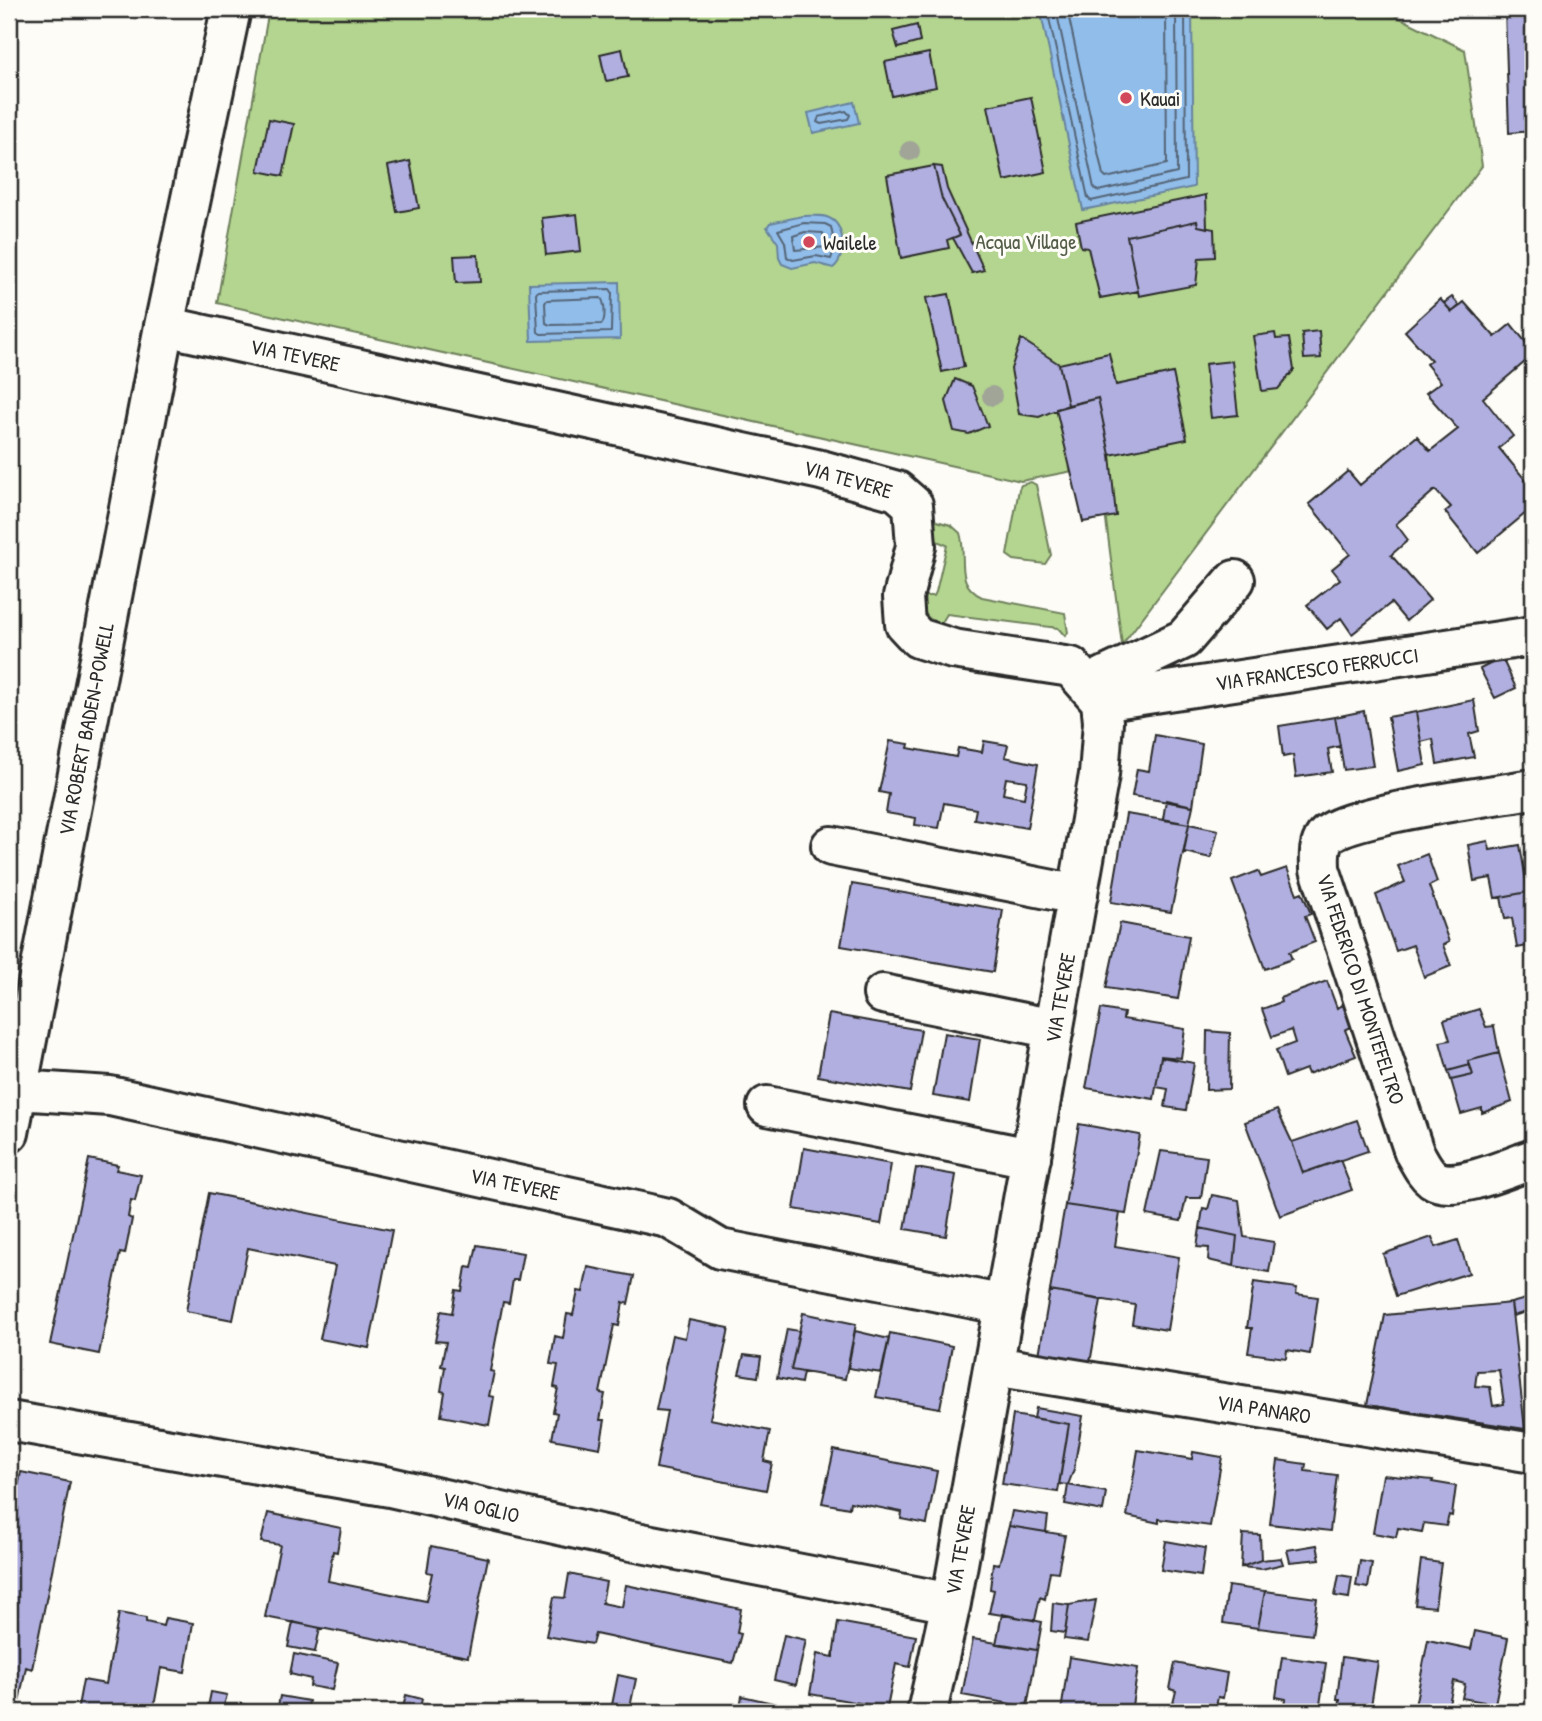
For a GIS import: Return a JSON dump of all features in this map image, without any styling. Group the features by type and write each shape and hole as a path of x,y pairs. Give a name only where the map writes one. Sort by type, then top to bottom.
{"street":[{"path":"164,326 231,9"},
{"name":"VIA TEVERE","path":"164,326 821,470 897,491 913,505 916,545 903,597 905,624 918,638 953,649 1071,667 1094,693 1103,722 1099,775 951,1603 927,1712"},
{"name":"VIA ROBERT BADEN-POWELL","path":"9,1133 164,326"},
{"path":"1094,693 1184,639 1235,580"},
{"name":"VIA FRANCESCO FERRUCCI","path":"1094,693 1533,636"},
{"name":"VIA FEDERICO DI MONTEFELTRO","path":"1533,789 1338,826 1325,836 1320,850 1320,869 1414,1152 1423,1170 1436,1181 1453,1183 1472,1180 1533,1159"},
{"path":"831,846 1078,895"},
{"path":"883,994 1054,1029"},
{"name":"VIA TEVERE","path":"17,1090 110,1096 251,1126 668,1218 720,1249 1005,1305"},
{"path":"767,1106 1031,1158"},
{"name":"VIA PANARO","path":"994,1366 1533,1453"},
{"name":"VIA OGLIO","path":"9,1421 390,1487 626,1540 951,1603"}],"green space":[{"name":"Acqua Village","path":"269,9 1382,9 1465,50 1482,166 1122,645 1099,466 1021,481 217,303"},
{"path":"1031,482 1036,485 1051,555 1045,564 1014,560 1007,555 1019,489 1021,485"},
{"path":"933,520 951,525 960,533 964,577 973,591 982,597 1065,613 1068,633 1065,636 1058,628 947,614 941,624 933,623 924,611 922,600 923,596 934,596 936,592 947,545 932,539"}],"water":[{"name":"Kauai","path":"1040,9 1192,9 1194,187 1083,210"},
{"path":"854,102 859,123 813,133 808,113"},
{"name":"Wailele","path":"803,216 828,217 836,223 842,236 842,251 833,268 815,263 792,268 782,264 778,243 767,227 770,223"},
{"path":"619,282 620,339 531,341 529,284"}],"building":[{"path":"1505,9 1533,9 1533,131 1509,133"},
{"path":"917,25 920,42 898,48 893,31"},
{"path":"622,49 628,77 606,81 600,54"},
{"path":"929,53 936,87 892,96 885,62"},
{"path":"1031,97 1046,172 1004,181 988,106"},
{"path":"269,119 294,124 283,176 258,171"},
{"path":"410,161 419,208 397,212 388,166"},
{"path":"934,166 942,199 960,235 947,240 949,248 901,258 887,175"},
{"path":"934,166 942,167 947,189 984,270 972,273 953,238 960,235 942,199"},
{"path":"1206,195 1207,228 1198,226 1197,221 1127,236 1138,291 1100,298 1088,248 1081,247 1076,222"},
{"path":"577,214 581,251 546,255 542,218"},
{"path":"1197,221 1198,226 1214,229 1215,257 1199,258 1196,285 1139,296 1127,236"},
{"path":"478,255 480,282 456,283 454,256"},
{"path":"949,294 964,367 942,372 926,298"},
{"path":"1452,297 1460,306 1452,312 1444,303"},
{"path":"1440,299 1452,312 1464,302 1495,337 1511,324 1533,351 1533,355 1483,398 1513,436 1499,448 1533,489 1533,507 1478,553 1445,512 1451,507 1435,490 1396,524 1408,540 1391,555 1430,600 1406,621 1391,603 1352,634 1341,618 1327,629 1307,605 1340,579 1332,569 1350,554 1309,504 1348,471 1360,485 1417,436 1430,451 1458,429 1426,393 1441,382 1426,364 1431,360 1405,331"},
{"path":"1319,331 1321,358 1304,359 1302,333"},
{"path":"1275,333 1276,339 1289,338 1294,370 1278,389 1262,391 1253,336"},
{"path":"1021,339 1059,364 1068,405 1039,417 1019,414 1011,369"},
{"path":"1109,353 1116,385 1173,373 1187,439 1110,455 1098,398 1068,405 1059,364"},
{"path":"1232,361 1238,415 1211,418 1205,364"},
{"path":"955,379 972,386 988,426 969,434 954,431 946,401"},
{"path":"1098,398 1110,455 1116,516 1083,522 1056,409"},
{"path":"1502,658 1516,688 1495,698 1480,669"},
{"path":"1533,665 1533,703 1528,702"},
{"path":"1474,700 1479,731 1469,734 1474,757 1437,764 1433,739 1421,742 1416,712"},
{"path":"1364,711 1373,766 1344,770 1335,717"},
{"path":"1416,712 1425,765 1398,771 1388,717"},
{"path":"1335,717 1340,746 1328,749 1332,772 1296,777 1293,755 1283,757 1279,726"},
{"path":"1155,735 1202,744 1193,806 1132,796 1137,769 1149,771"},
{"path":"890,741 909,744 908,748 956,757 958,748 982,752 984,741 1008,745 1005,757 1038,764 1027,828 974,819 976,809 944,803 939,828 915,825 916,818 886,813 889,794 879,792","holes":["1006,778 1027,781 1024,798 1003,794"]},
{"path":"1166,800 1193,806 1189,824 1163,819"},
{"path":"1126,814 1189,824 1171,912 1111,902"},
{"path":"1189,824 1218,830 1211,858 1184,852"},
{"path":"1488,841 1490,850 1520,845 1528,892 1495,898 1491,878 1474,881 1468,845"},
{"path":"1427,854 1437,882 1429,886 1449,942 1443,945 1451,966 1424,977 1413,945 1396,951 1376,895 1405,882 1398,866"},
{"path":"1287,868 1297,894 1302,892 1311,914 1305,916 1315,942 1289,952 1292,959 1265,969 1232,881 1258,871 1261,877"},
{"path":"852,884 1003,910 993,972 841,946"},
{"path":"1533,891 1533,945 1517,948 1512,918 1505,919 1501,897"},
{"path":"1120,923 1189,936 1178,999 1106,988"},
{"path":"1327,981 1337,1008 1343,1005 1351,1027 1345,1030 1356,1056 1308,1074 1306,1069 1285,1077 1276,1050 1295,1043 1291,1030 1272,1037 1262,1009 1281,1002 1280,998"},
{"path":"1101,1009 1124,1013 1123,1019 1185,1029 1181,1058 1161,1056 1154,1099 1086,1088"},
{"path":"1479,1009 1486,1027 1494,1026 1499,1053 1468,1061 1470,1065 1448,1071 1440,1042 1450,1040 1444,1020"},
{"path":"829,1014 921,1030 910,1092 818,1076"},
{"path":"1207,1031 1230,1033 1229,1089 1206,1090"},
{"path":"944,1033 980,1039 970,1102 933,1096"},
{"path":"1499,1053 1512,1102 1482,1113 1482,1108 1461,1114 1451,1080 1473,1075 1468,1061"},
{"path":"1161,1057 1194,1063 1186,1110 1165,1107 1168,1089 1156,1087"},
{"path":"1470,1065 1473,1075 1451,1080 1448,1071"},
{"path":"1277,1110 1303,1173 1340,1160 1352,1190 1280,1216 1245,1122"},
{"path":"1357,1120 1368,1151 1303,1173 1292,1142"},
{"path":"1079,1124 1140,1135 1126,1214 1065,1205"},
{"path":"804,1148 891,1164 881,1224 794,1209"},
{"path":"1161,1151 1207,1157 1201,1198 1186,1198 1181,1221 1147,1215"},
{"path":"89,1159 118,1165 116,1170 141,1175 135,1201 131,1200 128,1217 132,1219 125,1254 120,1253 99,1354 50,1344"},
{"path":"916,1168 956,1175 946,1236 905,1229"},
{"path":"209,1193 392,1230 369,1348 320,1339 335,1266 248,1248 233,1320 186,1311"},
{"path":"1212,1195 1239,1200 1244,1237 1274,1242 1269,1272 1234,1266 1237,1236 1200,1228 1203,1208 1208,1209"},
{"path":"1065,1205 1120,1213 1115,1246 1179,1257 1167,1330 1132,1324 1135,1305 1050,1291"},
{"path":"1200,1228 1237,1236 1234,1266 1208,1260 1209,1248 1197,1247"},
{"path":"1432,1237 1436,1247 1458,1240 1469,1273 1396,1296 1383,1254"},
{"path":"477,1245 523,1253 518,1280 513,1280 509,1303 503,1302 490,1371 494,1372 489,1396 494,1397 489,1425 441,1416 445,1367 441,1366 446,1342 435,1341 441,1311 452,1313 456,1290 462,1291 466,1267 472,1268"},
{"path":"588,1267 634,1276 628,1304 623,1302 619,1326 614,1325 600,1393 605,1394 600,1420 605,1420 600,1448 552,1439 557,1413 553,1412 558,1388 554,1387 558,1365 550,1364 555,1336 563,1338 567,1314 573,1315 578,1291 583,1292"},
{"path":"1254,1282 1297,1288 1296,1294 1318,1297 1310,1354 1287,1350 1286,1358 1248,1353 1252,1328 1247,1328"},
{"path":"1050,1291 1101,1300 1090,1363 1039,1355"},
{"path":"1533,1297 1533,1310 1513,1316 1511,1303"},
{"path":"1511,1303 1525,1429 1367,1405 1385,1315","holes":["1499,1370 1504,1404 1493,1406 1490,1387 1475,1386 1477,1371"]},
{"path":"803,1313 856,1324 845,1379 791,1370"},
{"path":"689,1320 729,1328 710,1419 770,1431 764,1461 772,1463 766,1490 656,1468 667,1411 656,1410 672,1335 685,1338"},
{"path":"787,1329 799,1331 791,1370 803,1372 801,1383 777,1378"},
{"path":"855,1331 889,1339 882,1373 848,1368"},
{"path":"890,1333 952,1346 940,1408 876,1397"},
{"path":"744,1355 761,1357 758,1377 739,1374"},
{"path":"1036,1408 1083,1416 1074,1469 1068,1485 1059,1484 1069,1424 1034,1418"},
{"path":"1013,1415 1069,1424 1058,1492 1002,1484"},
{"path":"834,1450 937,1471 927,1524 901,1519 902,1512 850,1502 849,1508 822,1503"},
{"path":"1138,1450 1192,1459 1193,1452 1222,1457 1210,1526 1159,1519 1159,1523 1127,1516"},
{"path":"1278,1460 1306,1464 1305,1471 1337,1475 1330,1531 1270,1524"},
{"path":"21,1472 70,1482 32,1669 26,1667 17,1712 9,1712 9,1533"},
{"path":"1383,1475 1433,1480 1432,1482 1456,1486 1452,1516 1449,1515 1446,1526 1424,1523 1422,1532 1398,1528 1396,1537 1373,1533"},
{"path":"1068,1485 1106,1492 1103,1511 1065,1504"},
{"path":"1012,1511 1048,1516 1046,1532 1009,1526"},
{"path":"268,1513 341,1528 337,1552 333,1551 328,1581 426,1601 432,1573 427,1572 431,1546 488,1558 468,1657 265,1617 280,1545 261,1542"},
{"path":"1009,1526 1065,1535 1058,1572 1050,1571 1045,1599 1040,1597 1035,1620 989,1613 994,1590 990,1589 993,1563 999,1564"},
{"path":"1243,1534 1260,1535 1261,1560 1241,1567"},
{"path":"1166,1541 1205,1548 1201,1576 1161,1570"},
{"path":"1317,1545 1320,1559 1290,1562 1287,1550"},
{"path":"1281,1558 1283,1564 1262,1569 1241,1567 1261,1560"},
{"path":"1421,1560 1441,1563 1435,1607 1415,1605"},
{"path":"1360,1561 1372,1563 1368,1588 1356,1586"},
{"path":"569,1574 606,1582 602,1603 622,1607 626,1585 741,1609 737,1633 741,1634 733,1663 595,1634 592,1644 546,1636 554,1597 565,1598"},
{"path":"1339,1575 1352,1577 1349,1598 1335,1596"},
{"path":"1228,1586 1265,1591 1258,1628 1223,1623"},
{"path":"1265,1591 1317,1598 1312,1635 1258,1628"},
{"path":"1096,1600 1088,1642 1064,1639 1069,1605"},
{"path":"1053,1603 1069,1605 1065,1633 1051,1631"},
{"path":"119,1613 146,1618 146,1622 163,1626 165,1618 193,1623 185,1672 161,1668 153,1712 77,1712 83,1680 106,1684"},
{"path":"1002,1614 1042,1622 1037,1650 996,1644"},
{"path":"293,1622 320,1628 315,1652 288,1647"},
{"path":"838,1622 916,1636 910,1667 896,1664 887,1708 810,1694 817,1654 833,1657"},
{"path":"1530,1625 1533,1626 1533,1643 1527,1642"},
{"path":"1475,1631 1508,1638 1495,1704 1462,1698 1465,1684 1454,1681 1447,1712 1415,1706 1428,1640 1471,1649"},
{"path":"784,1635 806,1640 796,1685 774,1680"},
{"path":"973,1639 1037,1650 1027,1707 962,1695"},
{"path":"294,1654 338,1663 332,1690 310,1686 311,1679 290,1674"},
{"path":"1069,1657 1138,1668 1131,1712 1061,1712"},
{"path":"1282,1657 1326,1663 1319,1712 1284,1712 1286,1699 1276,1697"},
{"path":"1342,1657 1378,1662 1370,1712 1339,1710 1340,1699 1337,1699"},
{"path":"1175,1663 1227,1673 1223,1698 1218,1697 1215,1712 1171,1712 1176,1691 1170,1689"},
{"path":"618,1675 636,1679 629,1712 611,1710"},
{"path":"211,1692 227,1695 222,1712 207,1712"},
{"path":"406,1695 422,1699 419,1712 402,1712"},
{"path":"280,1696 309,1701 307,1712 239,1712 241,1704 277,1711"},
{"path":"742,1696 773,1703 771,1712 739,1712"}],"place":[{"name":"Kauai","path":"1126,98"},
{"name":"Wailele","path":"809,242"}]}
